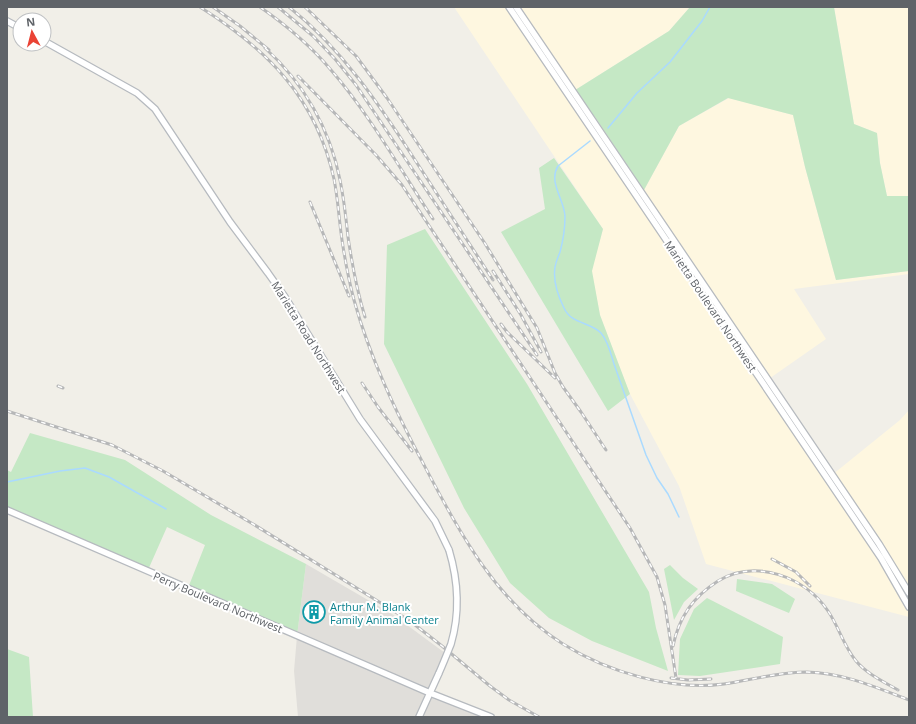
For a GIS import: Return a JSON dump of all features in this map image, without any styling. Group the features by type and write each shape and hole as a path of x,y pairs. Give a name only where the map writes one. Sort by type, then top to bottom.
{"main road":[{"name":"Marietta Boulevard Northwest","path":"509,7 881,558 909,607"},
{"path":"516,7 879,544 909,593"},
{"name":"Marietta Road Northwest","path":"52,45 137,93 155,109 230,222 285,297 360,419 431,514 443,535 449,550 456,581 457,602 455,626 439,673 418,717"},
{"name":"Perry Boulevard Northwest","path":"7,510 430,693 491,717"}],"shaded area":[{"path":"454,7 690,7 669,31 572,92 595,117 644,190 679,126 729,98 793,115 805,167 836,280 909,271 909,274 794,289 826,339 763,383 827,479 900,420 909,410 909,617 706,564 679,486 630,394 600,315 591,270 603,229"},
{"path":"834,7 909,7 909,196 887,196 880,163 877,133 854,124"},
{"path":"306,564 392,614 445,653 430,689 496,717 298,717 294,671"}],"green space":[{"path":"690,7 834,7 854,124 877,133 880,163 887,196 909,196 909,271 836,280 805,167 793,115 728,98 679,126 644,190 595,117 572,92 669,31"},
{"path":"554,158 603,229 592,271 600,315 630,394 608,411 501,232 545,209 539,168"},
{"path":"425,229 527,384 649,592 656,628 668,671 592,641 549,618 510,583 464,508 384,344 387,245"},
{"path":"30,433 125,460 211,515 306,564 297,636 188,588 205,545 167,527 148,570 7,512 7,470 11,472"},
{"path":"670,565 683,578 698,589 684,602 674,620 664,569"},
{"path":"737,579 772,584 795,599 789,613 736,591"},
{"path":"707,598 783,637 780,664 700,676 678,675 680,639 694,609"},
{"path":"7,649 29,657 33,717 7,717"}],"waterway":[{"path":"608,128 637,93 670,62 702,21 710,7"},
{"path":"590,141 558,166 555,172 556,184 565,216 562,243 555,267 556,288 567,313 576,320 597,329 606,340 646,455 679,517"},
{"path":"7,482 60,471 85,468 109,477 166,509"}],"railway":[{"path":"200,7 225,23 268,59 302,100 315,124 326,150 334,179 343,248 354,300 360,322 384,384 451,516 482,564 499,587 518,608 539,627 563,644 600,663 640,677 683,685 704,685 724,684 786,673 821,673 847,678 909,700"},
{"path":"213,7 240,26 269,50"},
{"path":"260,7 306,44 345,87 372,124 433,219"},
{"path":"278,7 313,36 335,59 356,85 537,355"},
{"path":"289,7 308,23 343,59 373,98 493,280"},
{"path":"305,7 356,56 387,98 484,242 537,328 555,373 563,387 606,450"},
{"path":"265,48 292,76 303,92 313,108 330,143 340,180 353,267 365,317"},
{"path":"298,76 376,155 402,185 630,528 657,577 665,605 676,678"},
{"path":"310,202 349,296"},
{"path":"493,271 521,315 541,352"},
{"path":"501,324 507,332 555,378"},
{"path":"362,383 378,407 412,451"},
{"path":"58,386 63,388"},
{"path":"7,411 112,445 163,471 253,524 410,621 490,686 509,700 539,717"},
{"path":"772,559 796,572 810,586"},
{"path":"673,646 683,617 694,601 709,587 733,574 748,571 763,571 779,575 793,581 818,599 832,617 848,649 860,666 881,681 898,690"},
{"path":"671,678 688,680 711,679"}],"place":[{"name":"Arthur M. Blank Family Animal Center","path":"314,612"}]}
